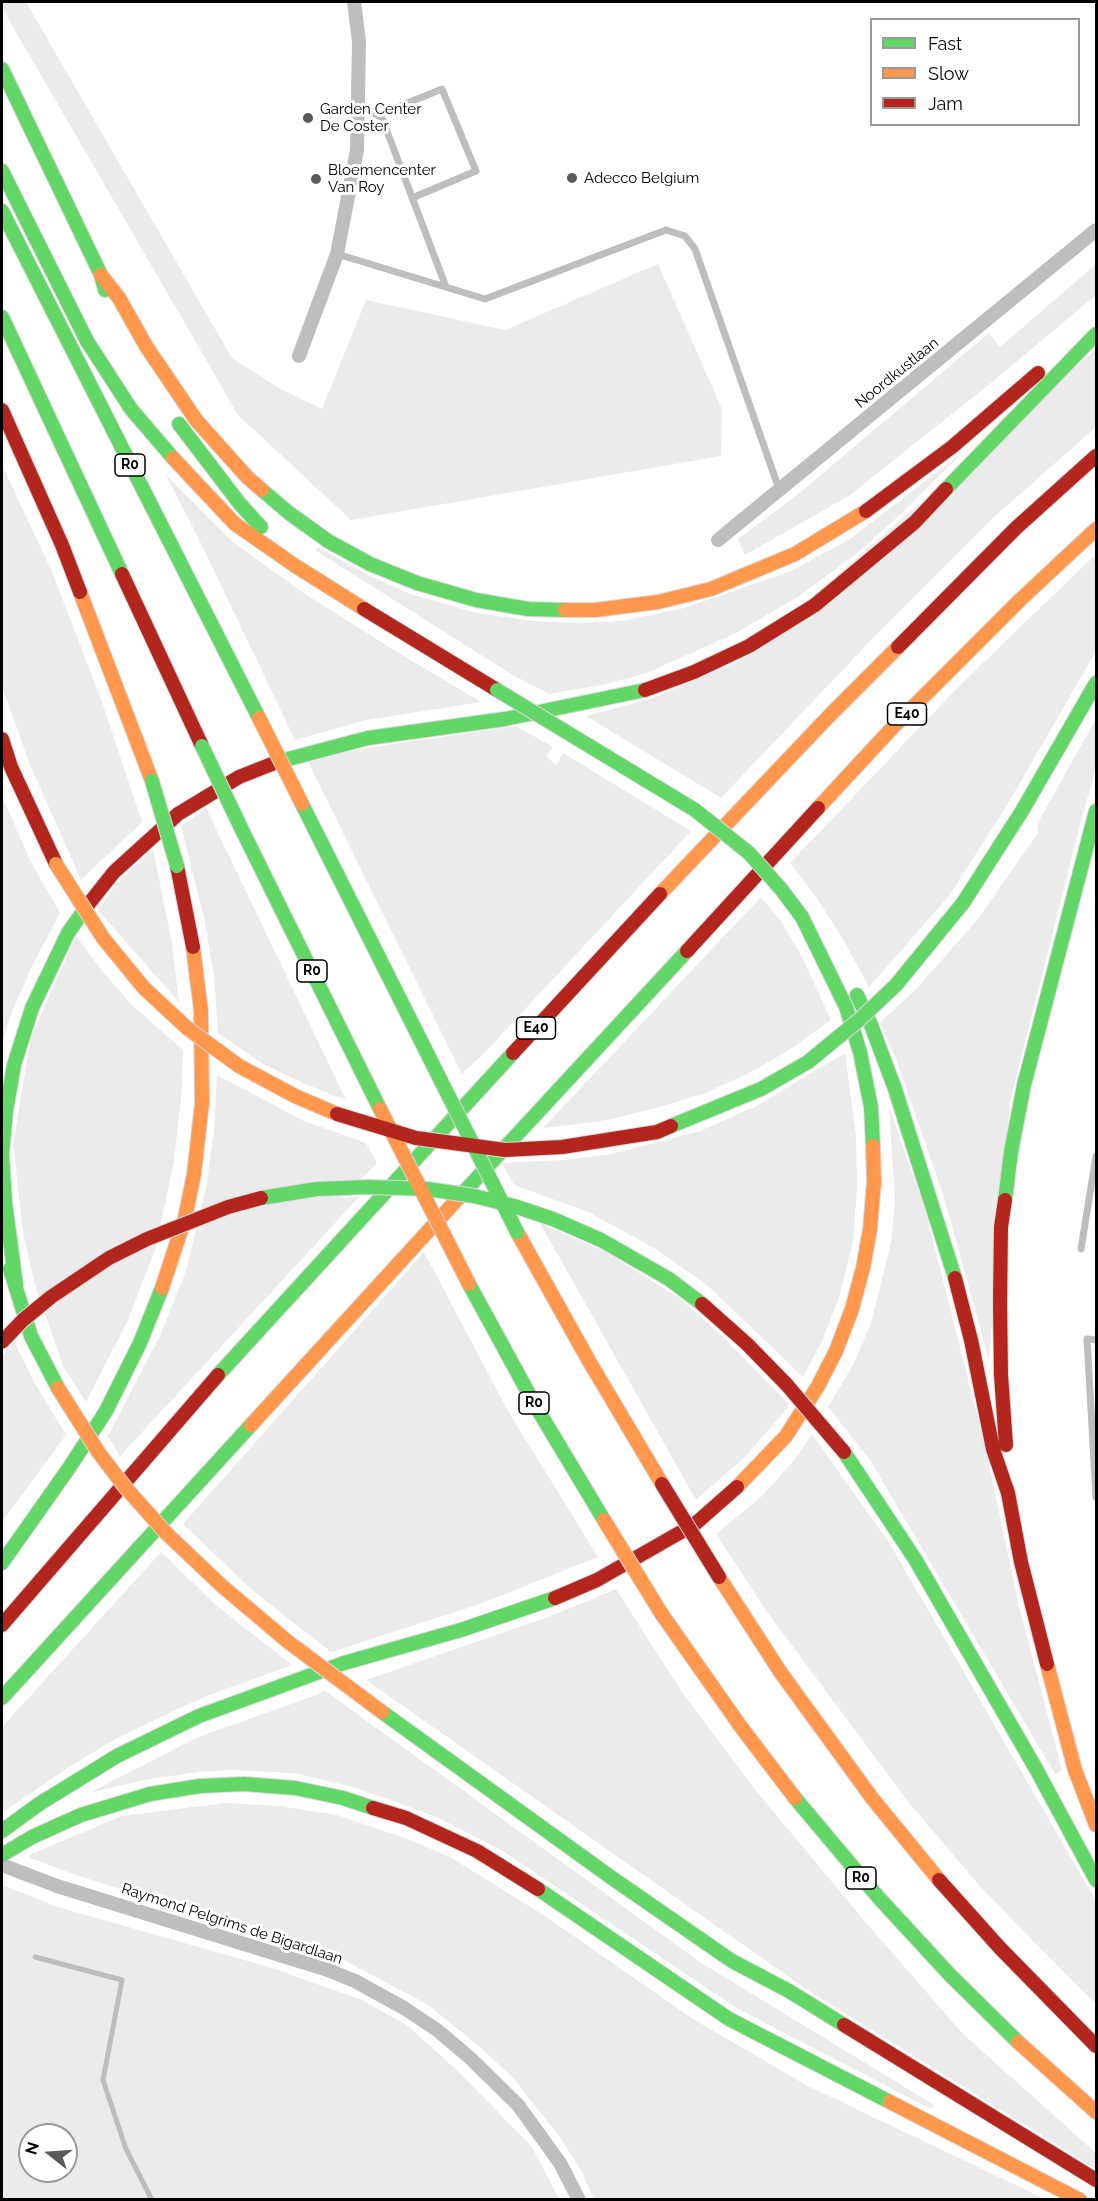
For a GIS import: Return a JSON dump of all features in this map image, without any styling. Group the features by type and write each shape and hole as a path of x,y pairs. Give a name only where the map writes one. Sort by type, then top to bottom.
{"highway":[{"path":"2,69 101,275 110,308 120,328"},
{"path":"2,171 87,341 131,409 190,478 235,524 297,567 704,817 749,853 834,954 871,1025 950,1257 971,1340 993,1449 1008,1493"},
{"name":"R0","path":"2,211 517,1232 589,1361 662,1484 719,1578 781,1673 872,1798 940,1882 992,1940 1096,2046"},
{"path":"101,275 119,298 146,346 196,420 248,478 289,513 328,541 370,564 417,583 476,600 528,609 595,610 658,602 711,589 795,554 859,517 943,454 1096,323"},
{"name":"R0","path":"2,317 243,832 380,1109 469,1284 535,1405 604,1520 661,1613 741,1727 809,1816 879,1898 950,1975 1019,2043 1096,2112"},
{"path":"16,1285 5,1202 2,1154 6,1111 21,1040 32,1008 68,933 114,872 162,828 178,814 209,794 239,777 272,763 368,738 505,719 640,692 694,672 749,646 815,605 915,522 1096,334"},
{"path":"2,410 71,567 152,781 177,866 190,927 201,1011 203,1064 201,1115 194,1174 185,1218 170,1267 140,1343 106,1411 2,1563"},
{"path":"169,410 240,504 297,567"},
{"name":"E40","path":"2,1624 171,1428 319,1263 686,866 830,715 1007,536 1096,456"},
{"name":"E40","path":"2,1698 315,1354 894,726 1020,600 1096,529"},
{"path":"2,739 11,767 56,864 103,938 144,988 187,1028 239,1066 295,1096 339,1115 416,1138 505,1150 562,1147 657,1132 761,1089 808,1062 859,1020 896,985 969,895 1022,811 1096,683"},
{"path":"1096,812 1024,1085 1011,1152 1001,1227 1000,1302 1001,1376 1008,1493 1021,1562 1072,1760 1096,1825"},
{"path":"2,1831 39,1804 117,1756 200,1716 344,1663 461,1629 559,1597 597,1580 695,1524 730,1494 786,1436 818,1386 836,1351 852,1309 870,1229 874,1182 871,1107 860,1052 846,1007 802,917"},
{"path":"2,1342 23,1320 51,1297 109,1258 155,1235 228,1207 270,1196 317,1189 369,1186 428,1189 474,1196 514,1206 553,1219 601,1240 669,1279 713,1312 787,1384 844,1452 915,1560 1035,1767 1096,1880"},
{"path":"2,1244 31,1336 76,1420 112,1470 181,1548 222,1586 287,1641 382,1712 612,1878 732,1961 789,1991 1096,2180"},
{"path":"2,1855 81,1815 150,1794 200,1786 244,1784 295,1788 343,1798 385,1811 406,1818 477,1851 545,1893 729,2019 1080,2199"}],"street":[{"path":"299,356 337,254 357,150 359,42 354,6"},
{"name":"Noordkustlaan","path":"718,540 1096,230"},
{"name":"Raymond Pelgrims de Bigardlaan","path":"2,1865 57,1886 328,1970 355,1981 404,2008 437,2030 469,2057 518,2105 560,2163 579,2199"}],"lane":[{"path":"378,115 442,89 472,160 476,171 412,198"},
{"path":"359,104 382,118 446,287"},
{"path":"337,254 485,299 666,230 685,236 695,249 779,489"},
{"path":"1081,1249 1096,1156"},
{"path":"1096,1340 1087,1338 1096,1497"}],"shaded area":[{"path":"2,2 26,2 232,358 277,387 322,409 366,300 505,330 658,264 722,409 721,456 351,520 238,415 2,8"},
{"path":"1096,264 1096,295 991,383 850,495 745,555 738,539 797,495 989,333 1000,347"},
{"path":"1096,349 1096,427 993,518 874,637 721,798 586,716 650,699 739,661"},
{"path":"964,451 904,511 855,555 799,596 736,633 644,674 602,685 549,694 511,674 315,550 318,547 366,574 410,594 477,613 533,621 582,623 622,621 684,608 791,571 850,539"},
{"path":"2,465 52,572 101,699 142,822 81,880 31,767 2,687"},
{"path":"165,474 233,542 305,594 481,702 366,720 295,740 196,533"},
{"path":"1096,554 1096,651 1006,807 949,896 869,987 843,939 816,897 790,863 959,686"},
{"path":"1096,719 1096,768 1010,1102 989,1360 943,1194 896,1059 880,1023 917,988 977,920 1038,833 1037,824"},
{"path":"516,726 553,747 546,756 556,765 563,753 691,831 462,1074 308,762 353,750"},
{"path":"2,796 31,862 60,913 32,966 7,1024 2,1047"},
{"path":"206,808 346,1100 263,1064 218,1033 214,976 204,918 181,826"},
{"path":"153,849 172,943 179,1002 98,910 116,884"},
{"path":"761,897 781,921 801,955 831,1020 786,1052 745,1075 705,1093 603,1121 543,1128"},
{"path":"76,936 133,1006 183,1050 182,1088 174,1161 156,1247 128,1320 86,1402 63,1366 34,1282 23,1232 13,1144 31,1037"},
{"path":"845,1053 856,1135 857,1191 853,1241 840,1295 822,1341 803,1377 706,1284 654,1248 588,1212 514,1185 502,1163 607,1155 700,1131 756,1106"},
{"path":"217,1075 304,1121 366,1143 377,1163 342,1198 360,1196 120,1456 108,1436 160,1336 186,1271 206,1188 214,1130"},
{"path":"889,1107 925,1209 985,1446 1019,1606 1062,1770 1055,1774 870,1460 828,1407 853,1365 871,1323 891,1243 895,1200"},
{"path":"540,1223 604,1251 678,1297 718,1332 790,1405 745,1457 696,1500"},
{"path":"424,1252 508,1411 598,1557 480,1604 331,1652 252,1590 183,1524"},
{"path":"14,1341 34,1382 66,1435 2,1522 2,1356"},
{"path":"812,1434 890,1544 1096,1901 1096,2004 985,1892 909,1803 765,1609 716,1534 762,1496 793,1462"},
{"path":"161,1552 217,1606 292,1665 204,1697 119,1737 69,1767 2,1813 2,1727"},
{"path":"616,1589 682,1692 757,1792 963,2034 1096,2153 1096,2169 806,1989 366,1680 551,1616"},
{"path":"324,1690 700,1962 934,2105 931,2109 738,2009 503,1851 439,1818 349,1786 293,1773 233,1770 198,1772 144,1780 89,1793 196,1738 319,1694"},
{"path":"225,1803 279,1806 337,1815 408,1839 450,1857 545,1916 693,2019 806,2085 1045,2199 594,2199 582,2172 559,2136 514,2079 480,2047 428,2005 344,1960 76,1875 30,1858 29,1855 122,1816"},
{"path":"2,1885 58,1907 269,1967 362,2000 408,2026 463,2076 532,2147 559,2199 2,2199"}],"waterway":[{"path":"35,1957 122,1980 103,2080 126,2149 152,2200"}],"traffic: fast":[{"path":"2,69 101,275 105,290"},
{"path":"2,171 87,341 131,409 173,458"},
{"path":"2,211 259,718"},
{"path":"2,317 122,574"},
{"path":"946,489 1096,334"},
{"path":"179,424 240,504 261,527"},
{"path":"262,490 328,541 370,564 417,583 476,600 528,609 565,610"},
{"path":"896,985 963,903 1022,811 1096,683"},
{"path":"497,690 695,810 749,853 802,917"},
{"path":"277,762 368,738 505,719 645,690"},
{"path":"202,746 243,832"},
{"path":"152,781 177,866"},
{"path":"302,804 429,1057"},
{"path":"1005,1200 1011,1152 1024,1085 1096,811"},
{"path":"243,832 380,1109"},
{"path":"16,1285 5,1202 2,1154 14,1065 32,1008 68,933 87,906"},
{"path":"802,917 846,1007 860,1052 871,1107 873,1146"},
{"path":"463,1193 687,951"},
{"path":"671,1126 761,1089 808,1062 859,1020 896,985"},
{"path":"857,995 895,1089 955,1278"},
{"path":"218,1375 513,1053"},
{"path":"429,1057 517,1232"},
{"path":"261,1198 317,1189 369,1187 428,1189 474,1196 553,1219 601,1240 669,1279 702,1304"},
{"path":"10,1269 31,1336 58,1388"},
{"path":"469,1284 535,1405 604,1520"},
{"path":"2,1563 106,1411 140,1343 162,1288"},
{"path":"2,1698 251,1425"},
{"path":"844,1452 915,1559 1035,1767 1096,1880"},
{"path":"2,1831 39,1804 117,1756 199,1716 344,1663 461,1630 555,1598"},
{"path":"382,1712 612,1878 732,1961 789,1991 844,2025"},
{"path":"2,1855 32,1837 81,1815 150,1794 200,1786 244,1784 295,1788 343,1798 373,1808"},
{"path":"795,1798 879,1898 950,1975 1018,2042"},
{"path":"538,1889 729,2019 890,2102"}],"traffic: slow":[{"path":"101,275 119,298 146,346 196,420 248,478 262,490"},
{"path":"173,458 235,524 364,609"},
{"path":"565,610 595,610 658,602 711,589 795,554 866,511"},
{"path":"818,808 894,726 1020,600 1096,529"},
{"path":"80,592 152,781"},
{"path":"660,894 898,647"},
{"path":"259,718 302,804"},
{"path":"56,864 103,938 144,988 187,1028 239,1066 295,1096 337,1114"},
{"path":"162,1288 185,1218 194,1174 202,1103 201,1011 193,947"},
{"path":"380,1109 469,1284"},
{"path":"737,1487 786,1436 818,1386 836,1351 852,1309 863,1268 870,1229 874,1182 873,1146"},
{"path":"251,1425 463,1193"},
{"path":"517,1232 589,1361 662,1484"},
{"path":"58,1388 99,1453 125,1487 166,1533 222,1586 287,1641 382,1712"},
{"path":"604,1520 661,1613"},
{"path":"719,1577 781,1673 872,1798 939,1880"},
{"path":"661,1613 741,1727 795,1798"},
{"path":"1047,1664 1075,1770 1096,1825"},
{"path":"1018,2042 1096,2112"},
{"path":"890,2102 1080,2200"}],"traffic: jam":[{"path":"866,511 952,447 1038,373"},
{"path":"2,410 62,545 80,592"},
{"path":"898,647 1016,528 1096,456"},
{"path":"645,690 694,672 749,646 815,605 915,522 946,489"},
{"path":"122,574 202,746"},
{"path":"364,609 497,690"},
{"path":"2,739 11,767 56,864"},
{"path":"87,906 114,872 178,814 239,777 277,762"},
{"path":"687,951 818,808"},
{"path":"177,866 193,947"},
{"path":"513,1053 660,894"},
{"path":"337,1114 416,1138 505,1150 562,1147 657,1132 671,1126"},
{"path":"2,1342 23,1320 51,1297 109,1258 147,1239 228,1207 261,1198"},
{"path":"1005,1200 1001,1227 1000,1302 1001,1375 1006,1445"},
{"path":"955,1278 971,1340 993,1449 1008,1493 1021,1562 1047,1664"},
{"path":"702,1304 747,1344 787,1385 844,1452"},
{"path":"2,1625 218,1375"},
{"path":"662,1484 719,1577"},
{"path":"555,1598 597,1580 695,1524 737,1487"},
{"path":"373,1808 406,1818 477,1851 538,1889"},
{"path":"939,1880 1000,1948 1096,2046"},
{"path":"844,2025 1096,2180"}],"place":[{"name":"Garden Center De Coster","path":"308,118"},
{"name":"Adecco Belgium","path":"572,178"},
{"name":"Bloemencenter Van Roy","path":"316,179"}]}
